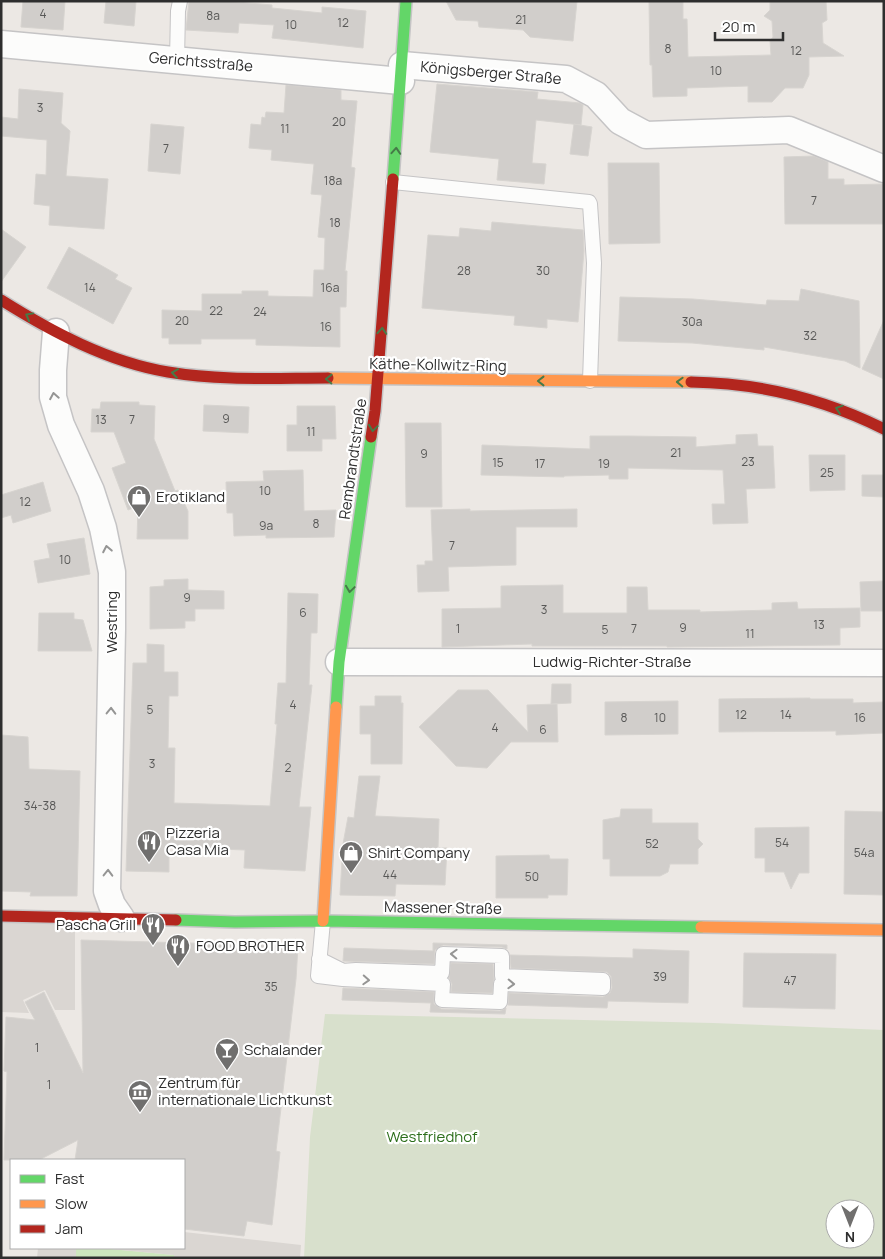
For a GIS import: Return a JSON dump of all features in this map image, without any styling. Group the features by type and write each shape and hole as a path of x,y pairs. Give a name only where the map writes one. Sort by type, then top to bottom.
{"street":[{"name":"Rembrandtstraße","path":"324,920 340,662 374,421 406,1"},
{"name":"Gerichtsstraße","path":"1,44 176,60 401,73"},
{"name":"Königsberger Straße","path":"401,73 566,78 596,95 620,122 646,135 789,130 884,169"},
{"name":"Käthe-Kollwitz-Ring","path":"1,300 56,332 91,348 131,363 166,372 194,376 223,377 695,382 778,391 815,400 851,412 884,429"},
{"name":"Westring","path":"56,332 52,377 53,397 61,425 91,491 103,528 112,572 107,891 112,905 121,918"},
{"name":"Ludwig-Richter-Straße","path":"340,662 884,663"},
{"name":"Massener Straße","path":"1,916 235,922 324,920 884,930"}],"lane":[{"path":"176,60 180,1"},
{"path":"393,182 589,202 594,263 590,381"},
{"path":"320,959 343,971 442,973 443,954 502,956 502,976 603,980 603,988 501,984 500,1002 442,1000 443,984 318,976 324,920"}],"green space":[{"name":"Westfriedhof","path":"325,1014 713,1023 884,1030 884,1258 304,1258 310,1137"},
{"path":"76,1249 111,1249 174,1255 174,1258 76,1258"}],"shaded area":[{"path":"1,916 75,918 75,1010 55,1010 45,990 23,1000 29,1013 1,1012"},
{"path":"185,1232 301,1245 300,1258 174,1258 174,1255 111,1249 185,1249"},
{"path":"38,1249 76,1249 76,1258 37,1258"}],"building":[{"path":"23,1 65,1 63,30 21,27"},
{"path":"106,1 136,1 134,26 104,23"},
{"path":"189,1 225,1 272,5 272,8 322,13 322,7 366,11 363,48 272,38 274,25 239,23 238,33 186,30"},
{"path":"446,1 577,1 573,41 530,37 523,30 479,27 478,21 456,20"},
{"path":"649,1 683,1 683,19 687,19 688,57 771,55 772,21 764,16 770,10 770,1 826,1 827,20 822,23 823,43 844,56 809,57 809,75 803,88 785,88 772,102 748,102 748,86 687,88 687,96 653,97 652,65 650,65"},
{"path":"437,84 538,92 537,99 580,103 583,105 581,125 536,120 532,163 546,164 544,184 497,180 499,159 430,152"},
{"path":"286,85 341,90 341,100 357,101 351,167 355,168 345,271 347,271 346,307 340,307 340,347 256,345 256,339 201,339 201,344 169,344 169,338 162,338 162,310 202,311 202,294 242,294 242,291 268,291 268,296 313,297 314,270 324,270 325,238 318,237 322,195 311,194 314,164 271,160 272,150 249,148 251,124 261,125 262,117 265,118 266,112 284,113"},
{"path":"19,89 63,93 61,123 70,131 66,176 108,179 104,229 49,225 50,206 34,204 36,174 46,175 47,140 1,136 1,117 18,119"},
{"path":"151,124 184,127 180,174 148,171"},
{"path":"574,124 592,127 588,156 570,154"},
{"path":"814,156 828,162 828,179 844,179 844,185 884,184 884,224 785,224 784,157"},
{"path":"608,163 659,163 660,243 609,244"},
{"path":"492,222 583,230 584,251 578,322 547,319 547,328 514,325 515,316 422,308 428,235 459,237 460,228 491,231"},
{"path":"1,229 26,247 1,282"},
{"path":"69,247 118,275 115,279 132,288 113,324 47,288"},
{"path":"801,289 859,301 860,368 845,361 764,347 764,350 692,343 618,341 620,297 693,299 766,305 767,300 799,301"},
{"path":"884,320 884,379 862,369"},
{"path":"101,402 139,402 139,405 155,406 154,439 175,491 178,490 188,511 188,539 137,539 138,506 128,510 112,468 126,463 114,432 91,432 92,409 100,409"},
{"path":"204,405 249,407 248,433 203,431"},
{"path":"297,406 335,406 336,439 322,439 322,451 287,451 287,425 297,425"},
{"path":"405,423 441,423 442,507 406,507"},
{"path":"757,434 758,446 773,446 775,488 746,489 748,523 713,524 712,504 725,504 723,470 628,468 628,479 609,479 609,475 564,477 481,475 482,445 590,449 590,436 627,436 696,437 696,447 736,444 736,435"},
{"path":"809,455 845,455 845,490 810,491"},
{"path":"303,470 304,511 336,510 334,537 266,538 266,535 234,536 233,513 227,513 226,482 264,481 263,471"},
{"path":"862,475 884,475 884,497 862,496"},
{"path":"43,482 51,511 13,523 11,515 1,518 1,495"},
{"path":"470,509 470,511 577,509 577,527 516,527 516,565 448,567 449,591 418,592 417,565 425,565 425,561 433,561 431,510"},
{"path":"84,538 90,574 38,583 34,561 50,558 47,544"},
{"path":"188,579 188,590 224,591 224,609 195,609 195,621 185,621 185,628 150,629 150,587 164,586 164,580"},
{"path":"884,581 884,611 861,611 860,582"},
{"path":"563,585 563,613 627,613 627,587 647,587 648,610 700,610 700,612 772,610 772,603 797,602 798,609 860,608 860,627 840,628 840,645 667,647 532,646 532,644 442,647 442,609 501,608 501,586"},
{"path":"288,593 318,594 317,633 311,633 309,685 312,685 299,807 311,807 305,871 244,868 245,850 169,847 169,872 126,871 133,663 147,663 147,644 164,645 164,672 178,672 178,696 169,696 168,748 175,748 174,803 270,806 277,724 275,724 278,683 286,683"},
{"path":"39,613 74,613 74,619 83,620 92,651 38,651"},
{"path":"552,684 571,684 571,703 551,704"},
{"path":"458,690 488,690 528,732 527,705 557,704 558,742 511,742 487,768 456,766 419,727"},
{"path":"375,696 401,696 401,703 403,703 402,764 371,764 371,734 360,734 360,706 375,706"},
{"path":"719,699 853,699 853,703 884,702 884,733 836,735 836,731 719,732"},
{"path":"678,701 678,734 605,735 605,702"},
{"path":"1,735 28,737 29,769 80,771 77,896 30,896 31,892 1,891"},
{"path":"359,776 380,776 375,816 439,819 438,848 447,848 445,885 396,884 395,896 340,895 343,844 348,817 354,818"},
{"path":"621,809 652,809 652,823 698,823 698,839 703,844 698,849 698,864 670,864 668,872 660,876 610,876 610,859 603,859 603,820 620,817"},
{"path":"845,811 884,812 884,895 844,894"},
{"path":"809,827 809,873 799,873 791,889 784,872 765,872 765,858 755,858 755,828"},
{"path":"549,855 550,859 568,859 567,895 548,895 548,898 496,898 496,856"},
{"path":"81,940 298,946 296,979 276,1151 280,1152 272,1225 247,1221 244,1236 185,1229 185,1159 75,1159 78,1140 41,1159 4,1160 7,1072 4,1071 6,1017 35,1020 25,1002 44,992 83,1073"},
{"path":"433,943 507,945 507,949 502,947 443,945 435,950 434,964 343,961 344,948 433,951"},
{"path":"633,949 689,951 688,1003 608,1001 607,1008 508,1005 509,993 603,997 610,993 612,988 611,976 607,972 511,968 510,955 633,958"},
{"path":"744,953 836,954 835,1009 743,1007"},
{"path":"451,963 493,964 494,979 492,993 451,992 452,984 449,978"},
{"path":"343,988 434,992 434,1004 441,1009 500,1011 506,1008 505,1014 430,1012 431,1003 342,1000"}],"traffic: fast":[{"path":"393,179 406,1"},
{"path":"336,707 339,662 371,437"},
{"path":"176,920 701,927"}],"traffic: slow":[{"path":"328,378 691,382"},
{"path":"323,921 336,707"},
{"path":"701,927 884,930"}],"traffic: jam":[{"path":"371,437 375,411 393,179"},
{"path":"1,300 81,344 124,361 146,367 208,377 328,378"},
{"path":"691,382 766,389 838,409 884,429"},
{"path":"1,916 176,920"}],"place":[{"name":"Erotikland","path":"139,518"},
{"name":"Pizzeria Casa Mia","path":"149,863"},
{"name":"Shirt Company","path":"351,874"},
{"name":"Pascha Grill","path":"153,946"},
{"name":"FOOD BROTHER","path":"178,967"},
{"name":"Schalander","path":"227,1071"},
{"name":"Zentrum für internationale Lichtkunst","path":"140,1113"}]}
